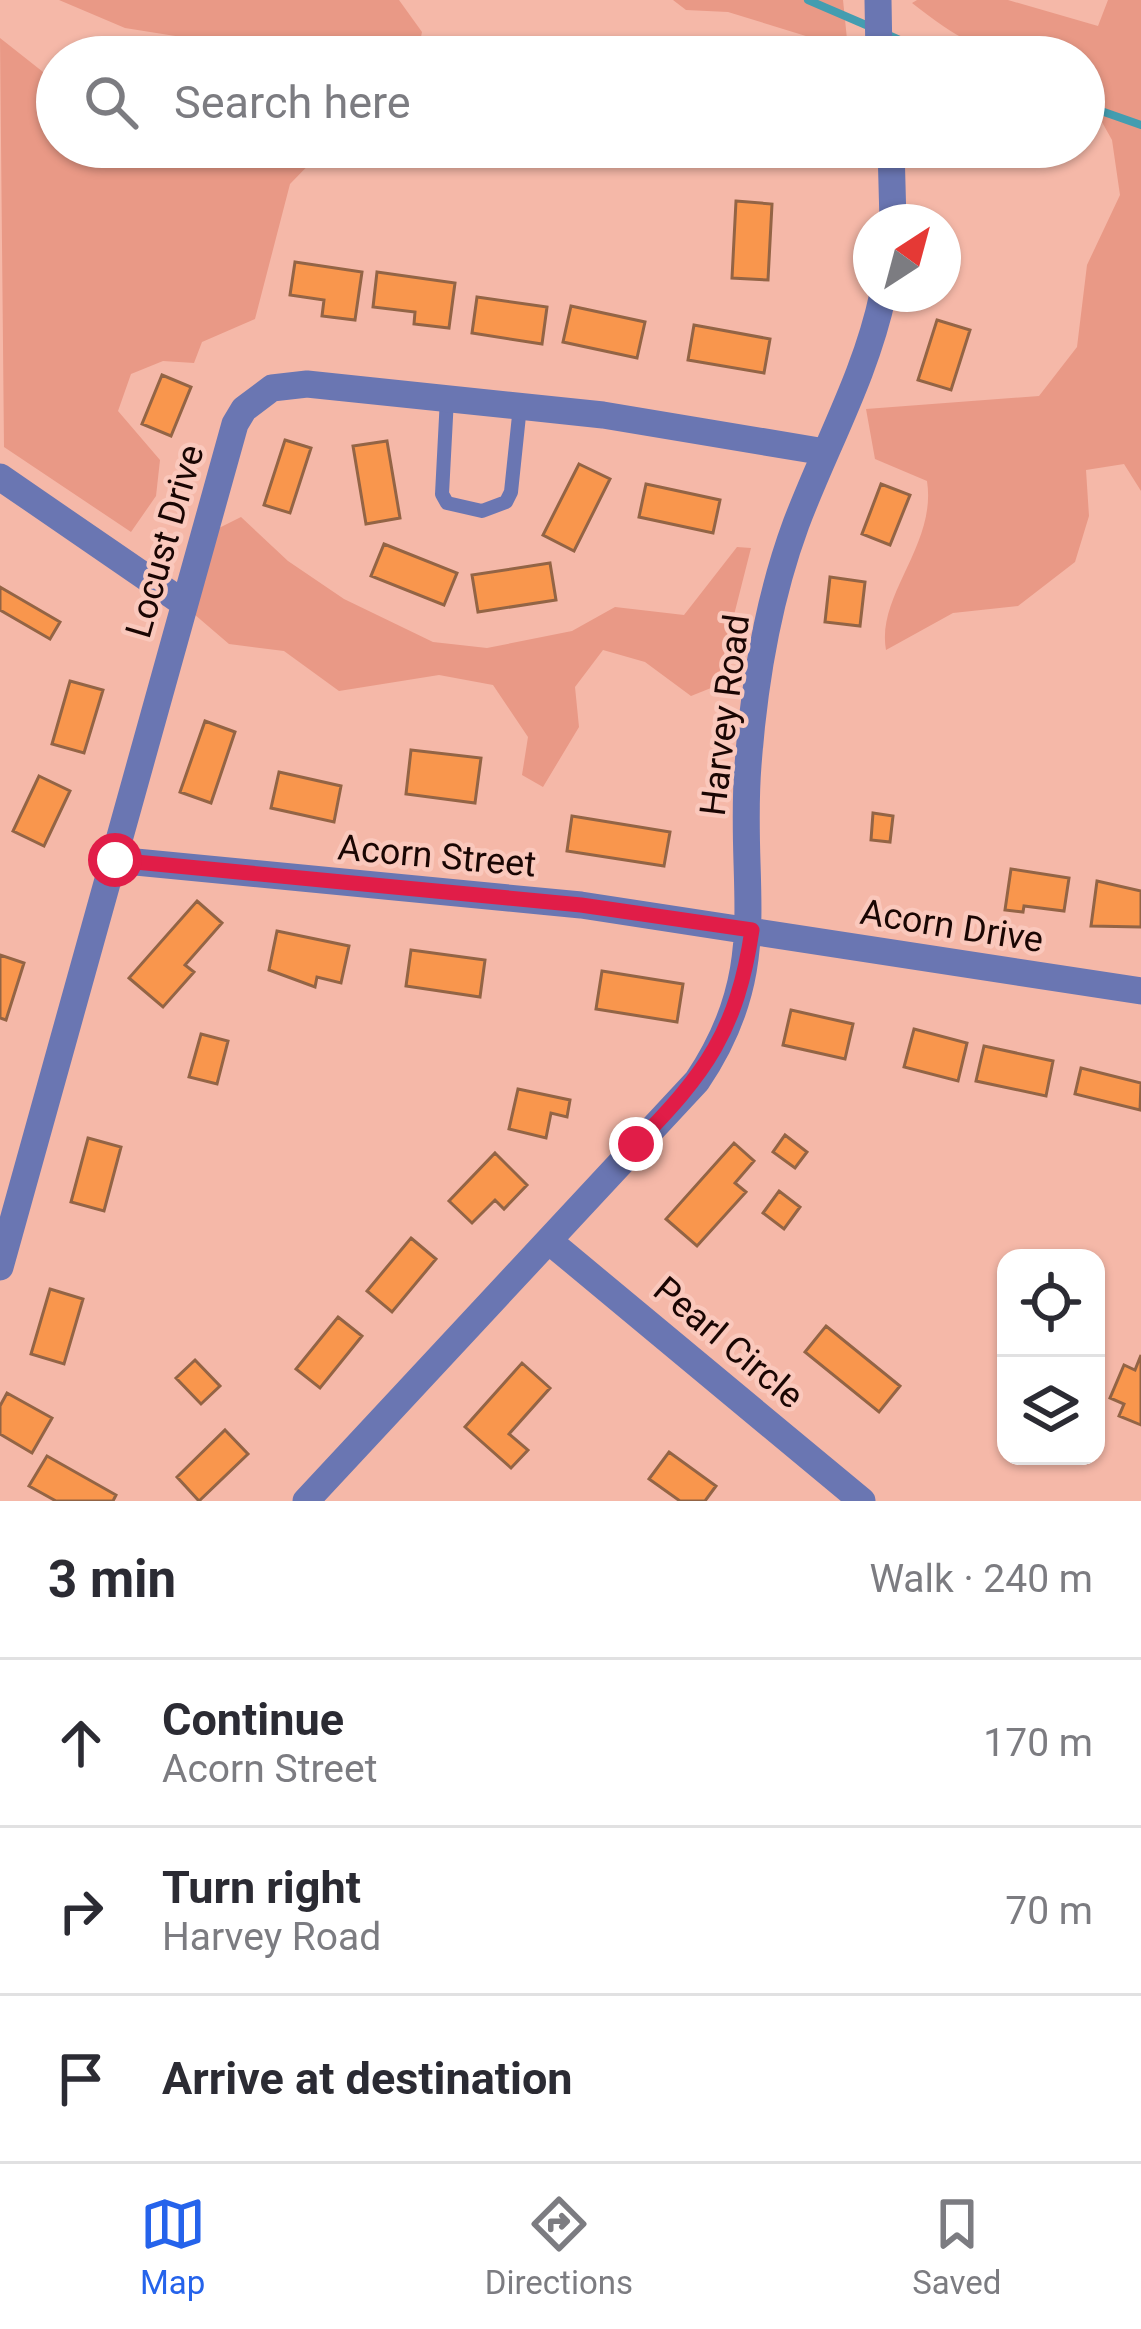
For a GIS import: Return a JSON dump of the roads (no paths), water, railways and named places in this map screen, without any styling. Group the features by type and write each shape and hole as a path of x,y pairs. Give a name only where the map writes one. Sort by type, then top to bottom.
{"street":[{"path":"878,0 879,36"},
{"path":"891,168 892,204"},
{"name":"Harvey Road","path":"306,1501 697,1081 719,1049 734,1013 752,930 747,767 756,686 795,528 861,371 878,312"},
{"name":"Locust Drive","path":"0,1268 182,602 235,424 257,397 272,388 307,384 520,406 825,452"},
{"path":"0,477 182,602"},
{"name":"Acorn Street","path":"115,860 581,905 752,930"},
{"name":"Acorn Drive","path":"752,930 1141,991"},
{"name":"Pearl Circle","path":"549,1240 862,1501"}],"lane":[{"path":"447,398 442,494 448,503 482,512 506,502 512,492 520,406"}],"waterway":[{"path":"808,0 873,28"},
{"path":"886,34 891,36"},
{"path":"1105,112 1141,125"}]}
